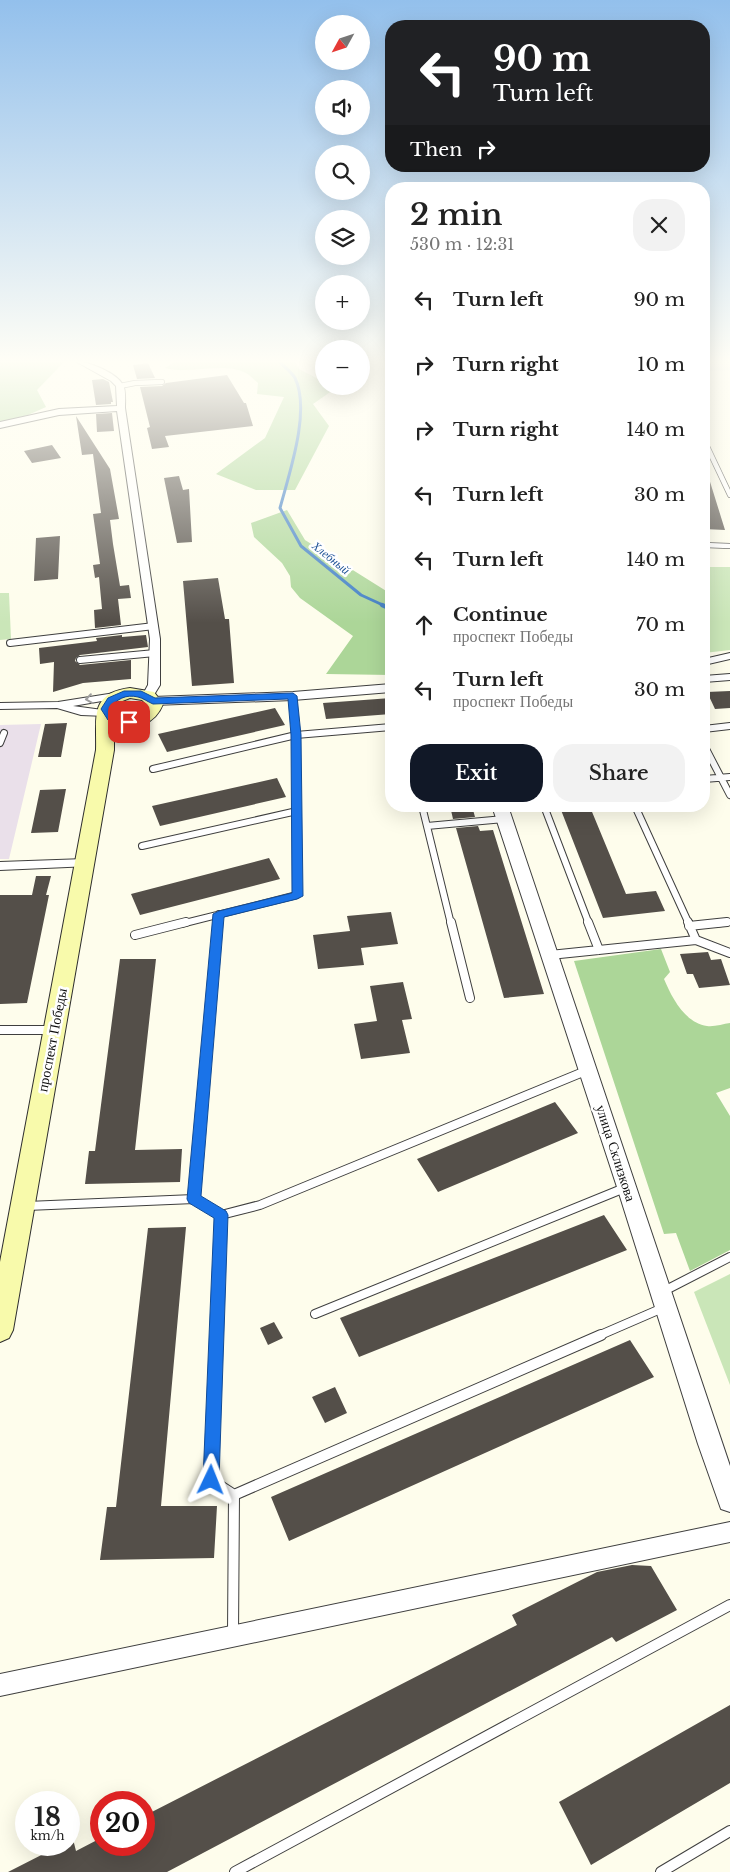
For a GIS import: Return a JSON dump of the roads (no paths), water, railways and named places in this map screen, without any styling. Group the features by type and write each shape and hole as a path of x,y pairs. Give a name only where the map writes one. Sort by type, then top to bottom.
{"main road":[{"path":"105,750 122,733 143,719 155,708 150,698 137,693 121,695 109,702 106,707 107,713 112,718 121,722 143,719"},
{"name":"проспект Победы","path":"0,1330 21,1206 86,863 105,750 107,713"}],"street":[{"path":"127,448 154,626 156,653 154,685 150,698 202,699 293,696 385,688"},
{"path":"710,661 730,656"},
{"path":"0,706 58,705 121,695"},
{"path":"143,719 184,703 202,699"},
{"path":"58,705 81,712 107,713"},
{"name":"улица Склизкова","path":"502,813 730,1500"},
{"path":"0,866 86,863"},
{"path":"0,1686 730,1532"}],"lane":[{"path":"710,453 730,495"},
{"path":"710,545 730,546"},
{"path":"10,643 154,626"},
{"path":"80,660 156,653"},
{"path":"710,679 730,677"},
{"path":"135,935 297,896 296,735 293,696"},
{"path":"710,728 730,726"},
{"path":"153,769 296,735 385,728"},
{"path":"0,743 4,733"},
{"path":"710,757 730,795"},
{"path":"710,779 730,777"},
{"path":"142,846 297,811"},
{"path":"424,812 470,998"},
{"path":"546,812 599,950"},
{"path":"638,812 696,940"},
{"path":"428,826 502,813"},
{"path":"194,1199 219,914"},
{"path":"690,926 730,922"},
{"path":"550,955 696,940 730,953"},
{"path":"0,1030 54,1030"},
{"path":"21,1206 194,1199 221,1215 260,1205 588,1070"},
{"path":"315,1314 627,1187"},
{"path":"221,1215 211,1480 234,1495"},
{"path":"234,1495 664,1300 730,1257"},
{"path":"233,1637 234,1495"},
{"path":"235,1872 730,1605"},
{"path":"661,1872 730,1831"}],"waterway":[{"name":"Хлебный","path":"296,448 280,508 301,546 361,595 385,606"}]}
